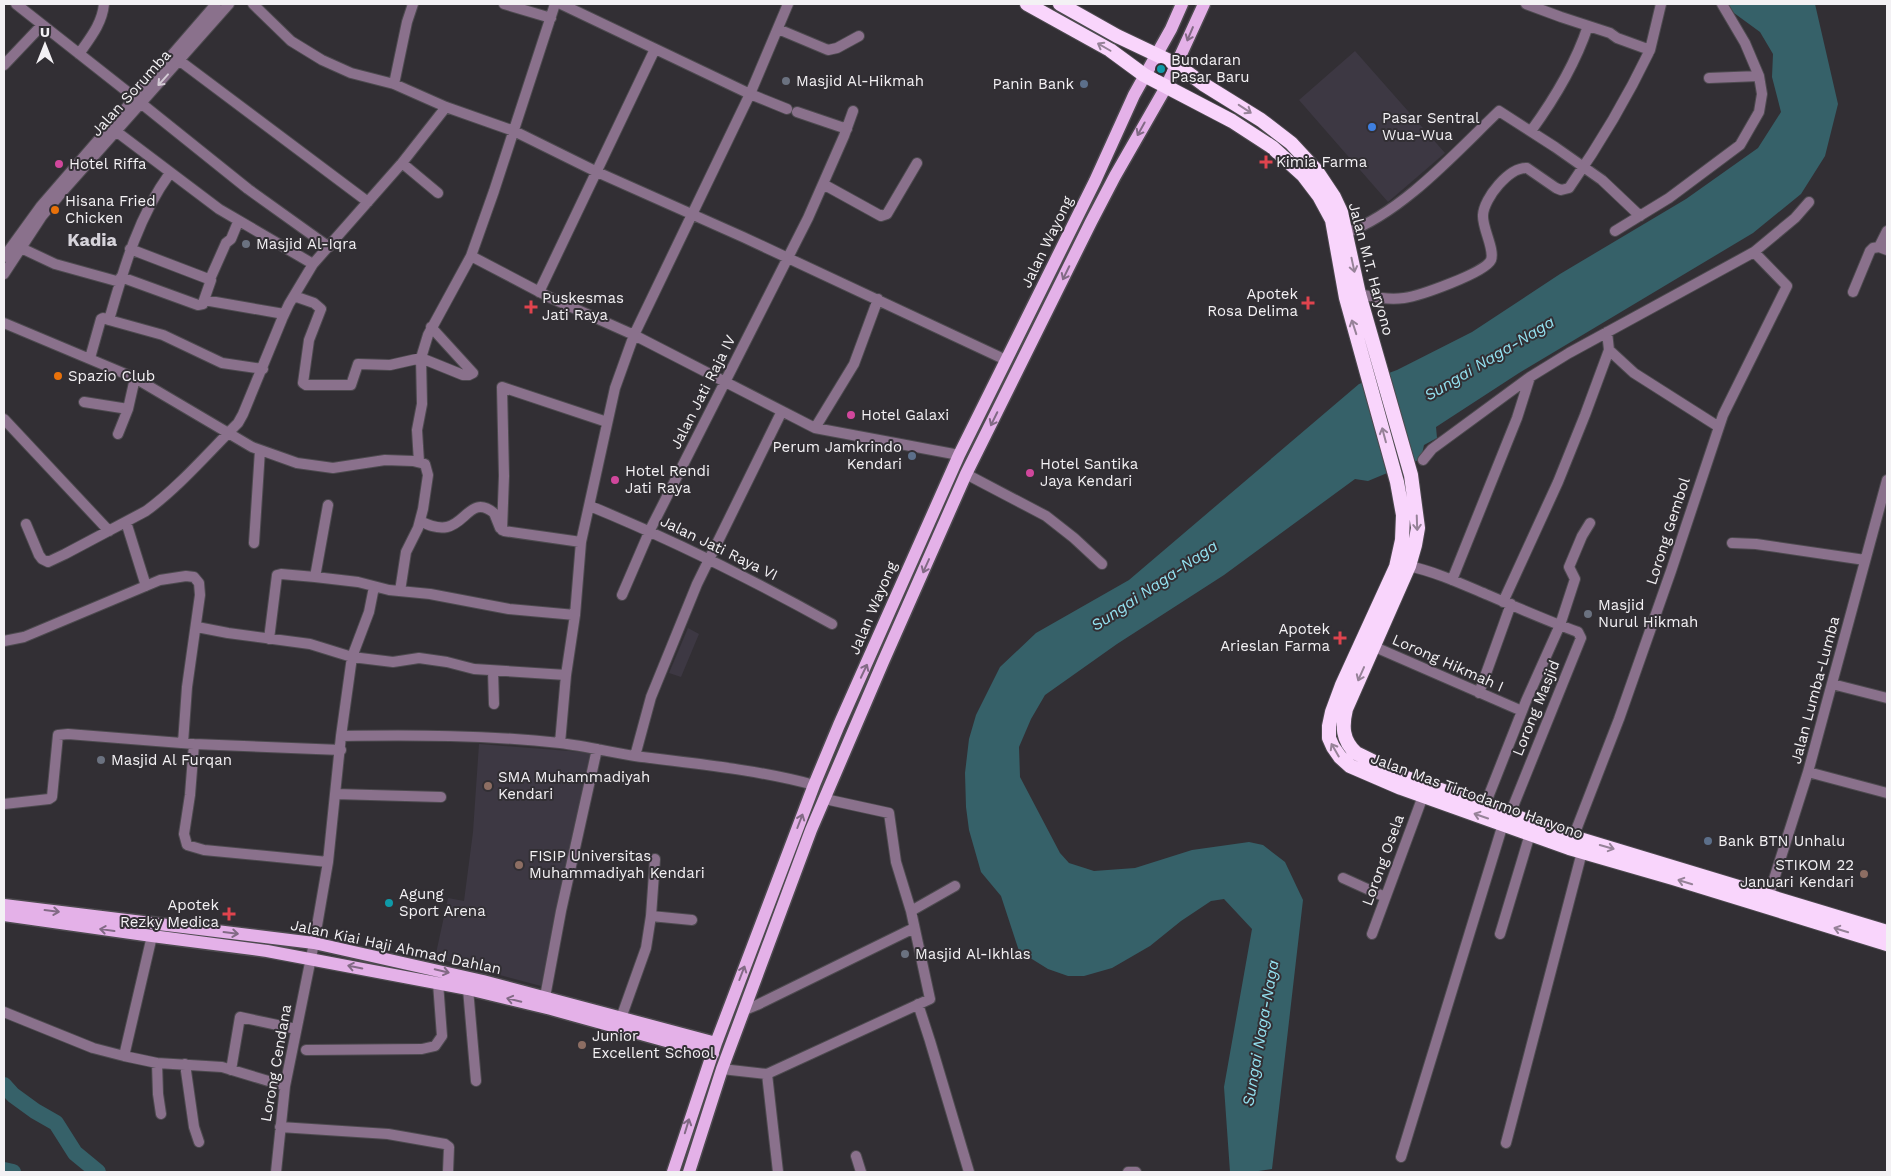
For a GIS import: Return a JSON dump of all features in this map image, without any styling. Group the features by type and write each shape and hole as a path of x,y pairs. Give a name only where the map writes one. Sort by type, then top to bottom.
{"highway":[{"name":"Jalan M.T. Haryono","path":"1028,4 1110,50 1144,75 1232,121 1272,147 1303,175 1319,196 1332,220 1346,298 1397,482"},
{"name":"Jalan M.T. Haryono","path":"1061,4 1117,36 1176,64 1203,84 1243,107 1291,142 1316,170 1334,197 1341,212 1359,294 1411,475"},
{"name":"Jalan Mas Tirtodarmo Haryono","path":"1411,475 1418,528 1415,545 1408,566 1368,644 1342,685 1329,726 1333,747 1350,766 1401,788 1506,819 1575,846"},
{"name":"Jalan Mas Tirtodarmo Haryono","path":"1397,482 1403,515 1402,540 1396,567 1346,709 1343,731 1349,747 1356,753 1407,778 1485,805 1530,834 1575,846 1673,878 1887,932"},
{"name":"Jalan Mas Tirtodarmo Haryono","path":"1767,901 1887,944"}],"main road":[{"name":"Jalan Wayong","path":"673,1172 711,1047 814,785 959,455 1095,181 1144,75 1171,29 1182,4"},
{"name":"Jalan Wayong","path":"689,1172 722,1070 811,830 883,662 966,474 1091,222 1166,87 1204,4"},
{"name":"Jalan Kiai Haji Ahmad Dahlan","path":"4,905 314,943 545,997 621,1018 711,1047"},
{"name":"Jalan Kiai Haji Ahmad Dahlan","path":"4,915 267,951 311,959 468,989 711,1047"}],"street":[{"path":"16,4 248,189 329,247"},
{"path":"79,54 98,26 104,4"},
{"name":"Jalan Sorumba","path":"4,274 42,216 117,132 138,100 180,61 216,4"},
{"name":"Jalan Sorumba","path":"4,257 41,206 203,27 229,4"},
{"path":"253,4 291,41 308,52 351,73 394,84 446,107 514,131 597,172 878,299 1006,360"},
{"path":"394,84 407,22 413,4"},
{"path":"504,4 551,18"},
{"path":"418,462 417,430 422,404 421,358 431,327 471,256 555,4"},
{"path":"562,4 750,94 846,129"},
{"path":"560,743 566,676 575,615 581,542 615,388 634,335 750,94 788,4"},
{"path":"1526,4 1610,32 1617,38 1650,50"},
{"path":"1359,294 1381,298 1405,298 1430,292 1477,272 1490,262 1492,257 1483,215 1488,202 1506,176 1519,169 1527,168 1556,188 1566,190 1584,167 1638,75 1650,50 1661,4"},
{"path":"1616,231 1669,198 1740,145 1759,112 1762,94 1759,76 1745,43 1722,4"},
{"path":"4,65 42,25"},
{"path":"1531,131 1557,94 1570,71 1588,26"},
{"path":"778,29 828,50 837,48 860,36"},
{"path":"539,292 655,49"},
{"path":"180,61 368,202"},
{"path":"1709,78 1759,76"},
{"path":"26,524 42,559 48,562 126,522 157,503 229,432 244,414 284,314 313,264 402,164 446,107"},
{"name":"Jalan Jati Raja IV","path":"622,595 650,530 823,184 853,111"},
{"path":"1346,233 1363,227 1396,205 1459,150 1499,111 1602,180 1640,216"},
{"path":"117,132 238,222 313,264"},
{"path":"823,184 884,216 917,163"},
{"path":"402,164 438,193"},
{"path":"109,320 120,279 138,228 151,202 170,172"},
{"path":"1423,460 1432,449 1530,377 1569,353 1754,252 1795,218 1809,202"},
{"path":"21,248 54,264 120,279 203,304 210,279 226,243 231,239 238,222"},
{"path":"1853,292 1870,251 1873,248 1883,248 1887,231"},
{"path":"130,250 210,279"},
{"name":"Lorong Gembol","path":"1506,1143 1575,846 1723,414 1787,286 1754,252"},
{"path":"471,256 551,298 634,335 815,428 959,455"},
{"path":"294,296 314,303 321,309 309,340 303,384 351,385 358,364 390,365 421,358 463,375 469,375 473,372 431,327"},
{"path":"815,428 854,364 878,299"},
{"path":"204,300 284,314"},
{"path":"90,358 101,319 103,318 163,335 222,363 263,369"},
{"path":"4,323 135,378 245,443 297,463 333,468 385,460 425,464 428,475 420,521 406,552 400,591"},
{"path":"1479,693 1507,603 1558,482 1609,350 1607,332"},
{"path":"1609,350 1634,373 1719,427"},
{"path":"1452,580 1517,418 1530,377"},
{"path":"118,434 128,409 135,378"},
{"path":"502,530 504,476 502,387 607,422"},
{"path":"84,402 128,409"},
{"path":"635,756 651,697 708,560 782,411"},
{"path":"4,419 109,531"},
{"path":"254,543 260,450"},
{"path":"966,474 1046,516 1074,538 1102,564"},
{"name":"Jalan Lumba-Lumba","path":"1767,901 1808,772 1887,481"},
{"path":"315,577 328,505"},
{"name":"Jalan Jati Raya VI","path":"590,506 650,530 748,578 832,624"},
{"path":"420,521 434,526 446,527 474,508 484,508 494,513 502,530"},
{"path":"126,522 146,586"},
{"path":"1485,805 1522,711 1560,625 1575,580 1569,567 1582,536 1590,523"},
{"path":"502,530 581,542"},
{"path":"1732,543 1756,544 1865,560"},
{"path":"1408,566 1427,570 1560,625"},
{"path":"269,639 277,575 358,582 374,587 430,594 509,609 575,615"},
{"path":"4,642 24,637 160,580 190,576 198,580 200,595 197,627 187,687 190,795 184,834 187,845 204,850 328,862"},
{"name":"Lorong Cendana","path":"276,1172 285,1086 311,959 328,862 341,736 352,657 369,612 374,587"},
{"name":"Lorong Masjid","path":"1506,819 1582,638 1578,632 1560,625"},
{"path":"197,627 228,634 310,644 352,657 393,662 418,658 447,662 474,669 566,676"},
{"name":"Lorong Hikmah I","path":"1368,644 1522,711"},
{"path":"493,671 494,704"},
{"path":"1832,684 1887,698"},
{"path":"4,804 49,799 52,797 58,735 340,750"},
{"path":"341,736 431,735 560,743 635,756 761,772 814,785"},
{"path":"545,997 561,911 597,749"},
{"path":"1808,772 1887,794"},
{"path":"336,794 441,796"},
{"name":"Lorong Osela","path":"1372,934 1423,796"},
{"path":"722,1070 767,1074 930,999 911,911 896,862 889,813 826,798"},
{"path":"1401,1157 1506,819"},
{"path":"1500,934 1530,834"},
{"path":"621,1018 641,963 651,916 655,859"},
{"path":"1343,878 1385,896"},
{"path":"911,911 955,886"},
{"path":"651,916 692,920"},
{"path":"745,1010 914,928"},
{"path":"124,1056 152,936"},
{"path":"306,1050 422,1049 435,1046 442,1036 438,983"},
{"path":"468,989 476,1081"},
{"path":"918,1004 969,1172"},
{"path":"4,1012 93,1048 157,1063 222,1067 285,1086"},
{"path":"231,1070 240,1018 296,1029"},
{"path":"157,1063 161,1114"},
{"path":"185,1064 194,1127 199,1142"},
{"path":"767,1074 778,1172"},
{"path":"280,1127 388,1134 445,1144 449,1147 448,1172"},
{"path":"856,1156 861,1172"},
{"path":"1128,1172 1136,1172"}],"shaded area":[{"name":"Pasar Sentral Wua-Wua","path":"1355,51 1445,153 1388,202 1299,100"},
{"path":"688,628 699,634 681,677 669,673"},
{"name":"FISIP Universitas Muhammadiyah Kendari","path":"479,744 595,753 541,986 435,958 448,898 464,901 473,832"}],"water":[{"name":"Sungai Naga-Naga","path":"1728,4 1815,4 1838,104 1825,156 1801,194 1753,233 1519,373 1436,427 1437,438 1424,445 1421,459 1368,481 1355,479 1224,575 1117,644 1045,695 1031,719 1019,747 1020,777 1060,853 1069,863 1094,871 1135,868 1192,850 1249,842 1263,845 1285,862 1303,900 1272,1169 1252,1172 1230,1172 1224,1087 1252,929 1224,899 1211,901 1181,921 1150,946 1112,968 1084,976 1068,976 1048,969 1019,951 1001,896 981,872 969,830 965,773 969,739 976,715 1000,667 1036,633 1129,580 1359,384 1397,370 1472,332 1560,274 1686,199 1758,148 1781,112 1772,77 1773,54 1760,32 1734,13"}],"waterway":[{"path":"4,1085 13,1095 56,1123 75,1153 98,1172"},
{"path":"4,1170 13,1172"}],"place":[{"name":"Bundaran Pasar Baru","path":"1161,69"},
{"name":"Masjid Al-Hikmah","path":"786,81"},
{"name":"Panin Bank","path":"1084,84"},
{"name":"Pasar Sentral Wua-Wua","path":"1372,127"},
{"name":"Kimia Farma","path":"1266,162"},
{"name":"Hotel Riffa","path":"59,164"},
{"name":"Hisana Fried Chicken","path":"55,210"},
{"name":"Masjid Al-Iqra","path":"246,244"},
{"name":"Apotek Rosa Delima","path":"1308,303"},
{"name":"Puskesmas Jati Raya","path":"531,307"},
{"name":"Spazio Club","path":"58,376"},
{"name":"Hotel Galaxi","path":"851,415"},
{"name":"Perum Jamkrindo Kendari","path":"912,456"},
{"name":"Hotel Santika Jaya Kendari","path":"1030,473"},
{"name":"Hotel Rendi Jati Raya","path":"615,480"},
{"name":"Masjid Nurul Hikmah","path":"1588,614"},
{"name":"Apotek Arieslan Farma","path":"1340,638"},
{"name":"Masjid Al Furqan","path":"101,760"},
{"name":"SMA Muhammadiyah Kendari","path":"488,786"},
{"name":"Bank BTN Unhalu","path":"1708,841"},
{"name":"FISIP Universitas Muhammadiyah Kendari","path":"519,865"},
{"name":"STIKOM 22 Januari Kendari","path":"1864,874"},
{"name":"Agung Sport Arena","path":"389,903"},
{"name":"Apotek Rezky Medica","path":"229,914"},
{"name":"Masjid Al-Ikhlas","path":"905,954"},
{"name":"Junior Excellent School","path":"582,1045"}],"district":[{"name":"Kadia","path":"92,240"}]}
